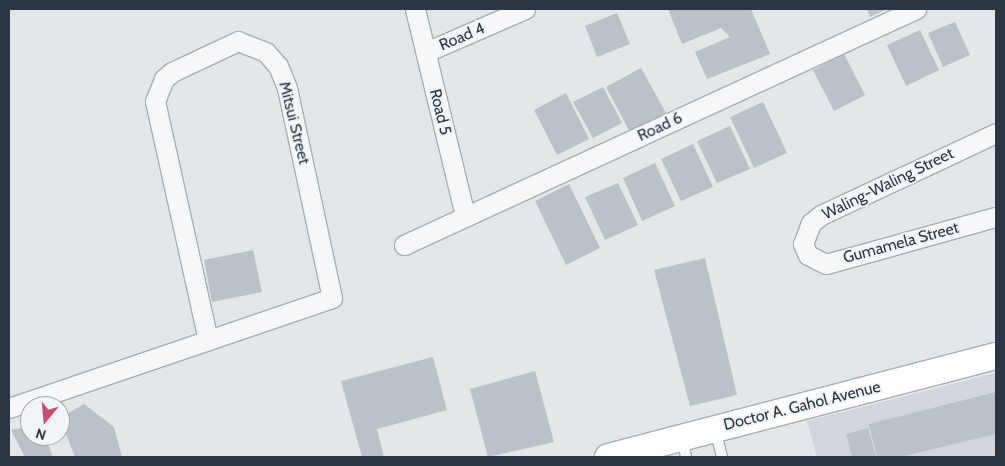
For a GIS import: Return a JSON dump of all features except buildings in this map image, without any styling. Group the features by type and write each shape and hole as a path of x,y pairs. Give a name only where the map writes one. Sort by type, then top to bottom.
{"main road":[{"name":"Doctor A. Gahol Avenue","path":"608,457 684,447 715,428 996,356"}],"street":[{"name":"Road 5","path":"415,9 465,216"},
{"name":"Road 4","path":"426,52 525,9"},
{"name":"Road 6","path":"404,245 916,9"},
{"name":"Mitsui Street","path":"9,408 332,298 287,88 278,66 266,52 238,41 172,72 164,79 155,101 208,340"},
{"name":"Waling-Waling Street","path":"808,255 803,244 806,233 811,223 821,215 996,133"},
{"name":"Gumamela Street","path":"808,255 826,264 996,217"}],"lane":[{"path":"715,428 722,457"}],"shaded area":[{"path":"996,373 996,457 817,457 807,421"}]}
